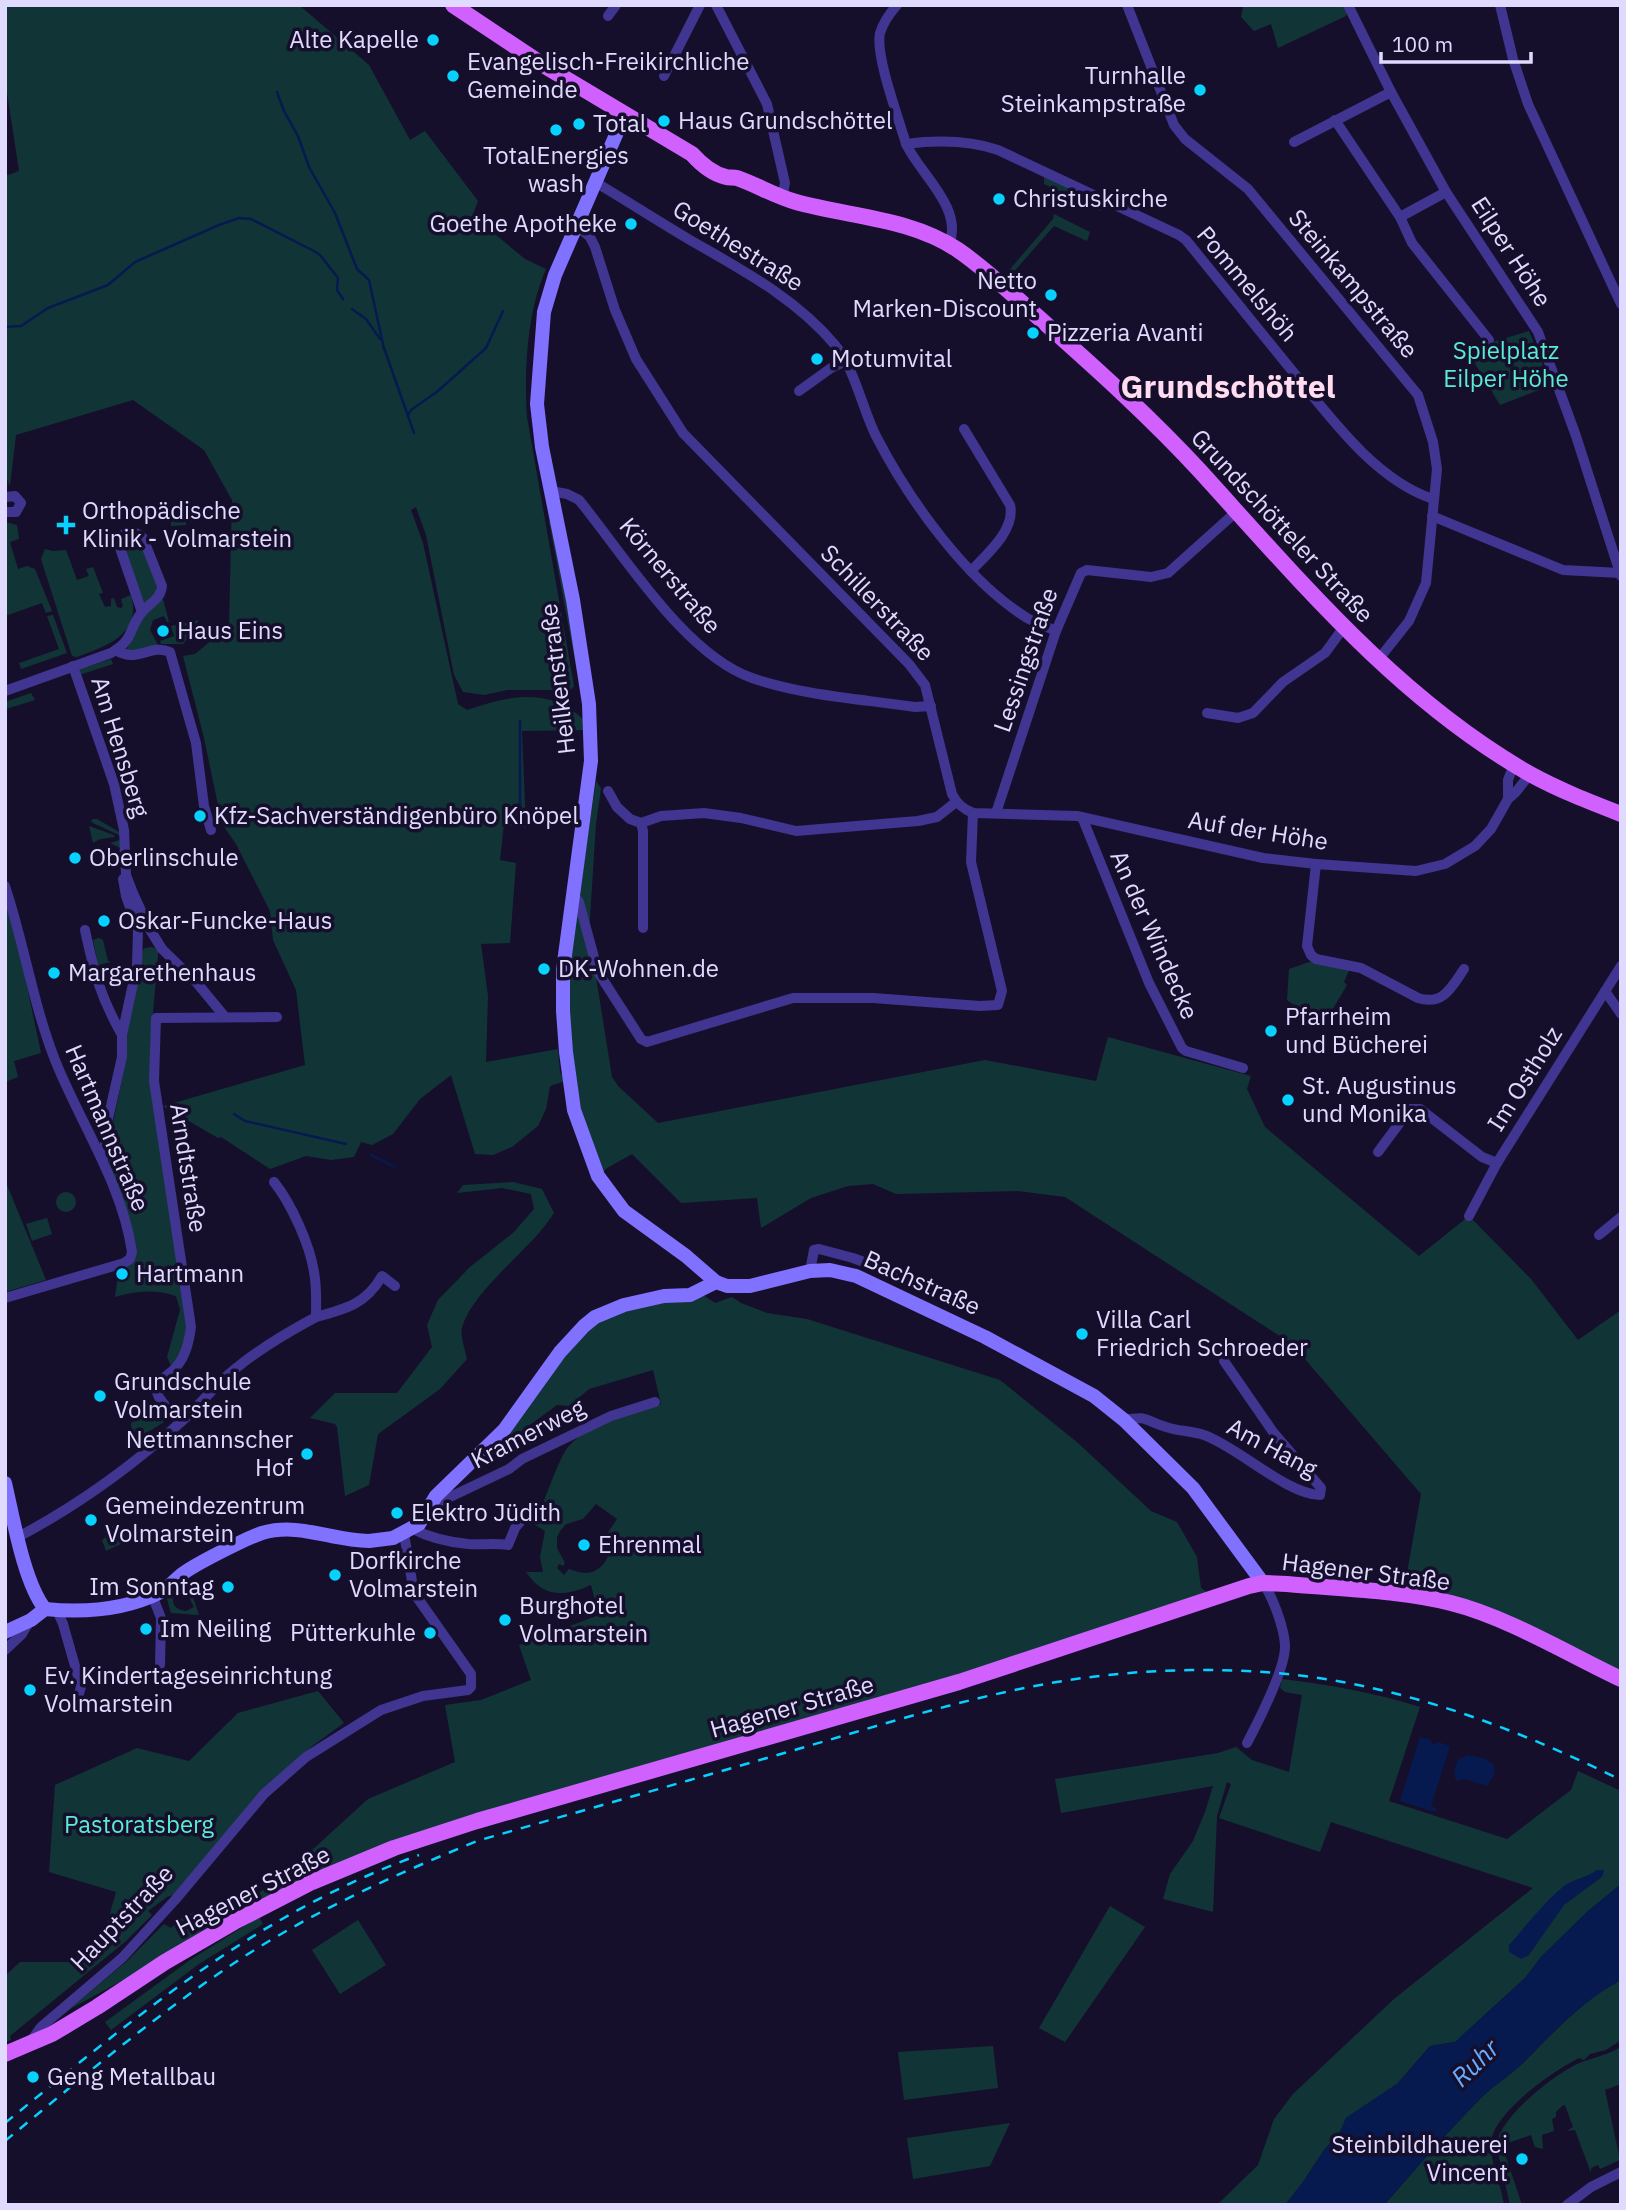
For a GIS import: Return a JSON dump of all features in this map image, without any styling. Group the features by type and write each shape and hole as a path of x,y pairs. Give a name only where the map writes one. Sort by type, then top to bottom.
{"main road":[{"name":"Grundschötteler Straße","path":"453,5 532,58 692,154 699,162 722,176 734,177 782,198 908,227 949,245 980,268 1096,369 1180,450 1378,660 1451,721 1514,764 1573,795 1621,814"},
{"name":"Hagener Straße","path":"5,2054 30,2045 97,2007 234,1922 312,1882 394,1848 515,1810 947,1686 1263,1583 1383,1593 1452,1604 1482,1613 1621,1679"}],"street":[{"path":"608,16 617,5"},
{"path":"664,76 700,5"},
{"path":"716,5 767,104 785,183 782,198"},
{"path":"897,5 883,25 879,44 906,144 947,208 952,228 949,245"},
{"name":"Steinkampstraße","path":"1127,5 1174,125 1185,139 1248,190 1418,395 1433,442 1437,469 1424,591 1409,621 1378,660"},
{"name":"Eilper Höhe","path":"1349,5 1391,92 1446,192 1538,332 1576,436 1620,575"},
{"path":"1500,5 1513,59 1528,104 1621,304"},
{"path":"1294,142 1391,92"},
{"name":"Heilkenstraße","path":"625,114 560,260 548,300 539,360 537,404 585,672 591,728 591,761 563,970 563,1011 574,1110 598,1176 624,1211 686,1256 716,1282"},
{"path":"1335,120 1400,217 1412,243 1489,340"},
{"name":"Pommelshöh","path":"906,144 941,141 976,143 998,150 1179,235 1186,240 1333,420 1398,484 1433,499"},
{"name":"Goethestraße","path":"595,182 767,285 812,321 835,345 853,376 860,401 876,436 943,538 971,571 1002,599 1028,619 1056,631"},
{"path":"1400,217 1446,192"},
{"name":"Schillerstraße","path":"576,225 590,237 595,247 615,310 636,359 683,433 909,663 925,685 956,802"},
{"path":"799,391 844,362"},
{"path":"964,429 1010,505 1011,511 1001,540 971,571"},
{"name":"Körnerstraße","path":"551,491 579,500 680,626 717,660 752,678 793,688 915,707 931,706"},
{"path":"5,512 13,514 20,507 18,498 6,495"},
{"name":"Lessingstraße","path":"996,813 1056,631 1079,576 1084,571 1151,577 1168,573 1236,512"},
{"path":"1432,516 1563,570 1620,575"},
{"path":"5,691 116,650 127,641 142,612 157,601 162,586 143,538 133,532 124,534 120,548 142,612"},
{"path":"1207,713 1238,718 1253,713 1283,682 1325,653 1344,627"},
{"path":"116,650 130,656 159,649 170,652 196,743 204,806 211,830"},
{"name":"Am Hensberg","path":"73,666 114,784 124,830 126,875 149,928 160,946 225,1017"},
{"name":"Auf der Höhe","path":"1508,799 1508,780 1514,764"},
{"name":"Auf der Höhe","path":"973,813 1082,817 1248,855 1316,864 1408,870 1434,867 1456,859 1480,841 1491,829 1508,799 1530,774"},
{"path":"574,896 579,902 598,972 641,1039 647,1042 793,998 873,998 980,1006 998,1004 1002,991 971,862 973,813 956,802 937,817 918,821 796,831 741,818 704,813 661,817 641,823 630,819 617,807 608,791"},
{"name":"An der Windecke","path":"1082,817 1149,983 1182,1048 1243,1068"},
{"path":"641,823 643,928"},
{"path":"103,1159 108,1119 122,1056 122,1035 137,965 138,931 126,896 122,873 126,857"},
{"path":"1316,864 1307,946 1316,959 1352,965 1418,998 1430,1001 1447,994 1464,969"},
{"name":"Hartmannstraße","path":"5,886 44,1030 89,1138 103,1159 131,1244 131,1259 124,1264 5,1298"},
{"path":"85,930 105,1006 122,1035"},
{"name":"Im Ostholz","path":"1469,1216 1497,1163 1621,966"},
{"path":"1605,991 1621,1014"},
{"name":"Arndtstraße","path":"180,1422 158,1396 156,1389 184,1355 191,1327 154,1081 156,1018 277,1017"},
{"path":"1378,1152 1414,1107 1482,1157 1497,1163"},
{"path":"274,1182 282,1192 309,1253 314,1273 316,1317"},
{"path":"1600,1235 1621,1217"},
{"path":"810,1271 814,1250 819,1249 853,1258 928,1286"},
{"name":"Bachstraße","path":"408,1532 426,1515 436,1496 504,1430 560,1352 595,1317 624,1305 664,1296 690,1295 716,1282 727,1286 750,1286 810,1271 830,1270 856,1276 985,1337 1094,1396 1124,1420 1193,1488 1263,1583"},
{"path":"18,1537 48,1521 84,1496 180,1422 235,1369 294,1328 364,1299 374,1291 382,1276 396,1286"},
{"name":"Am Hang","path":"1124,1420 1140,1417 1165,1427 1204,1436 1289,1484 1320,1495 1321,1488 1273,1432 1224,1361"},
{"name":"Kramerweg","path":"426,1515 448,1498 509,1469 522,1459 611,1416 655,1402"},
{"path":"5,1483 18,1537 39,1601 63,1624 81,1687 76,1703"},
{"path":"5,1632 51,1610 105,1609 152,1595 176,1582 181,1574 264,1533 305,1530 363,1541 379,1541 408,1532 470,1544 508,1545 515,1528 528,1513"},
{"name":"Hauptstraße","path":"30,2045 32,2037 41,2027 122,1958 264,1794 306,1756 381,1710 423,1696 468,1690 471,1687 471,1674 414,1593 408,1532"},
{"path":"1247,1743 1284,1655 1285,1643 1270,1594 1263,1583"},
{"path":"152,1595 161,1618 160,1665"},
{"path":"5,1650 22,1634 31,1620"},
{"path":"1567,2205 1591,2187 1621,2172"}],"green space":[{"path":"7,5 299,5 369,65 410,140 425,131 478,201 473,214 479,221 525,259 546,269 535,304 528,342 527,417 574,686 571,690 507,690 484,695 463,692 454,675 426,535 416,507 411,510 423,543 458,704 467,710 513,698 542,698 571,709 584,720 583,730 522,731 526,828 504,824 500,860 516,863 510,943 481,944 488,996 486,1062 558,1049 560,1072 565,1081 550,1086 546,1109 538,1126 512,1147 493,1155 475,1154 451,1075 420,1099 393,1134 372,1145 361,1142 354,1157 331,1160 306,1156 270,1169 221,1137 218,1138 163,1106 305,1065 296,990 273,940 270,911 236,844 222,824 183,656 195,654 229,626 232,500 204,450 133,400 16,435 10,486 5,475 5,176 19,171 6,86"},
{"path":"1349,6 1346,16 1278,48 1271,24 1254,31 1241,17 1243,7"},
{"path":"1044,176 1104,202 1100,211 1044,184"},
{"path":"1054,214 1090,232 1087,241 1054,226 1010,276 1005,275 1053,219"},
{"name":"Spielplatz Eilper Höhe","path":"1529,331 1543,365 1533,372 1539,390 1500,405 1471,357 1489,343"},
{"path":"191,509 193,521 186,522 186,525 171,526 171,517"},
{"path":"552,520 580,671 577,672 549,521"},
{"path":"5,522 17,525 19,539 10,542 18,569 27,566 35,569 52,611 46,613 42,603 5,616"},
{"path":"130,541 140,543 157,585 155,594 144,603 126,556 125,548"},
{"path":"45,549 66,550 77,580 89,576 86,569 93,567 103,593 99,594 105,607 111,606 111,599 114,598 117,607 121,608 121,599 131,595 131,620 119,637 77,657 72,656 41,559"},
{"path":"163,599 169,622 164,616 153,620 150,630 158,645 131,653 126,651 144,614"},
{"path":"53,615 67,653 21,669 19,663 59,649 47,616"},
{"path":"199,620 183,644 161,644 160,641 174,636 171,626"},
{"path":"111,659 113,664 79,675 80,669"},
{"path":"31,693 35,700 6,709 5,702"},
{"path":"596,781 601,788 589,933 612,1077 618,1086 658,1123 985,1060 1096,1081 1108,1037 1251,1076 1247,1089 1265,1127 1419,1256 1469,1216 1531,1279 1578,1340 1621,1310 1621,1674 1482,1613 1403,1596 1421,1494 1292,1344 1065,1197 1018,1191 896,1194 873,1184 848,1186 811,1198 761,1228 757,1198 681,1203 632,1154 602,1173 586,1132 573,1073 567,974"},
{"path":"93,819 121,833 122,850 113,860 110,853 119,851 120,848 110,843 120,840 121,836 93,823"},
{"path":"89,826 114,835 115,837 93,843"},
{"path":"5,902 20,953 41,1053 14,1061 18,1077 5,1082"},
{"path":"93,940 103,940 108,961 111,962 98,965"},
{"path":"152,947 158,949 158,955 150,1047 151,1085 187,1331 181,1352 171,1366 167,1357 180,1310 176,1296 145,1292 115,1297 119,1268 135,1260 133,1235 109,1165 108,1148 126,1060 127,1028 141,952"},
{"path":"1312,961 1350,968 1344,982 1347,985 1328,1017 1324,1015 1318,1023 1287,1000 1289,969"},
{"path":"5,1180 46,1280 5,1292"},
{"path":"513,1182 542,1189 554,1213 490,1283 469,1312 462,1327 467,1359 440,1389 378,1434 369,1485 345,1496 337,1427 335,1424 310,1418 335,1393 397,1393 432,1347 427,1325 438,1300 470,1267 513,1233 534,1209 531,1194 502,1188 457,1193 463,1185"},
{"path":"66,1192 73,1195 76,1202 73,1209 66,1212 59,1209 56,1202 59,1195"},
{"path":"47,1218 52,1234 32,1241 26,1224"},
{"path":"703,1295 715,1303 732,1297 767,1313 807,1319 1000,1380 1078,1443 1151,1511 1177,1522 1197,1557 1201,1588 1211,1595 1025,1655 394,1844 125,1979 72,2008 55,2021 126,1962 164,1924 171,1928 188,1912 200,1917 214,1908 223,1914 278,1881 368,1799 455,1762 445,1705 481,1700 531,1680 519,1645 599,1615 591,1585 572,1592 555,1593 540,1587 526,1572 543,1572 540,1557 545,1531 535,1525 565,1452 578,1437 600,1424 661,1404 653,1370 589,1389 569,1406 557,1405 492,1451 523,1415 571,1348 599,1322 625,1310","holes":["596,1504 617,1519 607,1534 610,1547 607,1559 598,1569 586,1573 569,1569 564,1575 557,1568 559,1564 563,1566 565,1563 557,1548 557,1537 566,1524 583,1519"]},
{"path":"157,1409 164,1422 132,1442 131,1423"},
{"path":"116,1523 125,1542 106,1551 102,1540 106,1537 105,1532"},
{"path":"183,1586 189,1586 199,1615 171,1613 166,1596 169,1594 173,1595 177,1608 186,1611 194,1607 188,1595 181,1590"},
{"path":"1282,1679 1386,1697 1420,1707 1389,1801 1507,1839 1571,1790 1578,1771 1621,1791 1621,1884 1588,1911 1541,1957 1525,1978 1455,2042 1430,2046 1397,2084 1346,2118 1340,2132 1285,2205 1217,2205 1258,2165 1274,2119 1293,2094 1394,1999 1533,1888 1331,1822 1320,1852 1219,1818 1231,1784 1227,1782 1217,1816 1213,1912 1163,1899 1170,1874 1193,1841 1213,1786 1061,1813 1055,1779 1218,1753 1236,1747 1252,1760 1289,1772 1302,1695 1285,1692 1280,1688"},
{"name":"Pastoratsberg","path":"318,1691 344,1723 311,1747 262,1791 173,1895 148,1911 152,1915 126,1941 10,2036 11,2040 5,2042 5,1976 20,1962 69,1962 102,1941 116,1892 49,1872 55,1785 137,1748 189,1761 238,1713"},
{"path":"1110,1906 1145,1927 1065,2042 1039,2028"},
{"path":"259,1917 263,1924 199,1964 111,2030 105,2022 190,1960"},
{"path":"358,1920 386,1965 340,1994 312,1950"},
{"path":"1621,1980 1621,2040 1606,2050 1590,2054 1584,2060 1579,2058 1555,2072 1515,2104 1495,2128 1491,2147 1504,2205 1384,2205 1482,2097 1518,2068 1581,2007"},
{"path":"993,2046 998,2088 904,2100 898,2052"},
{"path":"1621,2047 1621,2084 1605,2090 1620,2160 1600,2169 1598,2165 1591,2168 1591,2173 1575,2130 1567,2131 1573,2127 1565,2105 1562,2106 1552,2119 1554,2131 1542,2135 1543,2149 1535,2147 1531,2135 1502,2145 1522,2205 1510,2205 1496,2144 1507,2122 1528,2099 1565,2071"},
{"path":"1010,2123 990,2166 913,2179 907,2138"}],"water":[{"path":"1420,1737 1431,1740 1432,1745 1438,1742 1450,1746 1431,1806 1437,1809 1435,1812 1400,1801"},
{"path":"1467,1755 1484,1758 1494,1765 1495,1773 1487,1786 1464,1779 1456,1781 1454,1772 1458,1760"},
{"path":"1597,1870 1604,1870 1602,1877 1564,1905 1529,1955 1521,1959 1509,1952 1509,1945 1552,1897 1567,1884"},
{"name":"Ruhr","path":"1621,1884 1621,1980 1581,2007 1518,2068 1482,2097 1384,2205 1285,2205 1340,2132 1346,2118 1397,2084 1430,2046 1455,2042 1525,1978 1541,1957 1588,1911"}],"waterway":[{"path":"277,92 309,167 335,213 357,269 369,280 384,349"},
{"path":"5,327 21,326 48,308 108,285 135,262 239,218 251,219 320,255 338,278 337,290 343,299"},
{"path":"352,309 366,319 380,339"},
{"path":"408,415 486,348 503,311"},
{"path":"384,348 414,433"},
{"path":"520,721 520,802 523,827"},
{"path":"234,1114 245,1121 346,1144"},
{"path":"371,1155 395,1167"}],"railway":[{"path":"5,2141 122,2045 213,1977 301,1923 388,1879 477,1841 987,1696 1107,1675 1163,1671 1248,1671 1322,1679 1410,1697 1453,1710 1538,1742 1621,1780"},
{"path":"5,2123 102,2044 200,1971 304,1907 360,1879 419,1855"}],"place":[{"name":"Alte Kapelle","path":"433,40"},
{"name":"Evangelisch-Freikirchliche Gemeinde","path":"453,76"},
{"name":"Turnhalle Steinkampstraße","path":"1200,90"},
{"name":"Haus Grundschöttel","path":"664,121"},
{"name":"Total","path":"579,124"},
{"name":"TotalEnergies wash","path":"556,130"},
{"name":"Christuskirche","path":"999,199"},
{"name":"Goethe Apotheke","path":"631,224"},
{"name":"Netto Marken-Discount","path":"1051,295"},
{"name":"Pizzeria Avanti","path":"1033,333"},
{"name":"Motumvital","path":"817,359"},
{"name":"Orthopädische Klinik - Volmarstein","path":"66,525"},
{"name":"Haus Eins","path":"163,631"},
{"name":"Kfz-Sachverständigenbüro Knöpel","path":"200,816"},
{"name":"Oberlinschule","path":"75,858"},
{"name":"Oskar-Funcke-Haus","path":"104,921"},
{"name":"DK-Wohnen.de","path":"544,969"},
{"name":"Margarethenhaus","path":"54,973"},
{"name":"Pfarrheim und Bücherei","path":"1271,1031"},
{"name":"St. Augustinus und Monika","path":"1288,1100"},
{"name":"Hartmann","path":"122,1274"},
{"name":"Villa Carl Friedrich Schroeder","path":"1082,1334"},
{"name":"Grundschule Volmarstein","path":"100,1396"},
{"name":"Nettmannscher Hof","path":"307,1454"},
{"name":"Elektro Jüdith","path":"397,1513"},
{"name":"Gemeindezentrum Volmarstein","path":"91,1520"},
{"name":"Ehrenmal","path":"584,1545"},
{"name":"Dorfkirche Volmarstein","path":"335,1575"},
{"name":"Im Sonntag","path":"228,1587"},
{"name":"Burghotel Volmarstein","path":"505,1620"},
{"name":"Im Neiling","path":"146,1629"},
{"name":"Pütterkuhle","path":"430,1633"},
{"name":"Ev. Kindertageseinrichtung Volmarstein","path":"30,1690"},
{"name":"Geng Metallbau","path":"33,2077"},
{"name":"Steinbildhauerei Vincent","path":"1522,2159"}],"district":[{"name":"Grundschöttel","path":"1228,387"}]}
